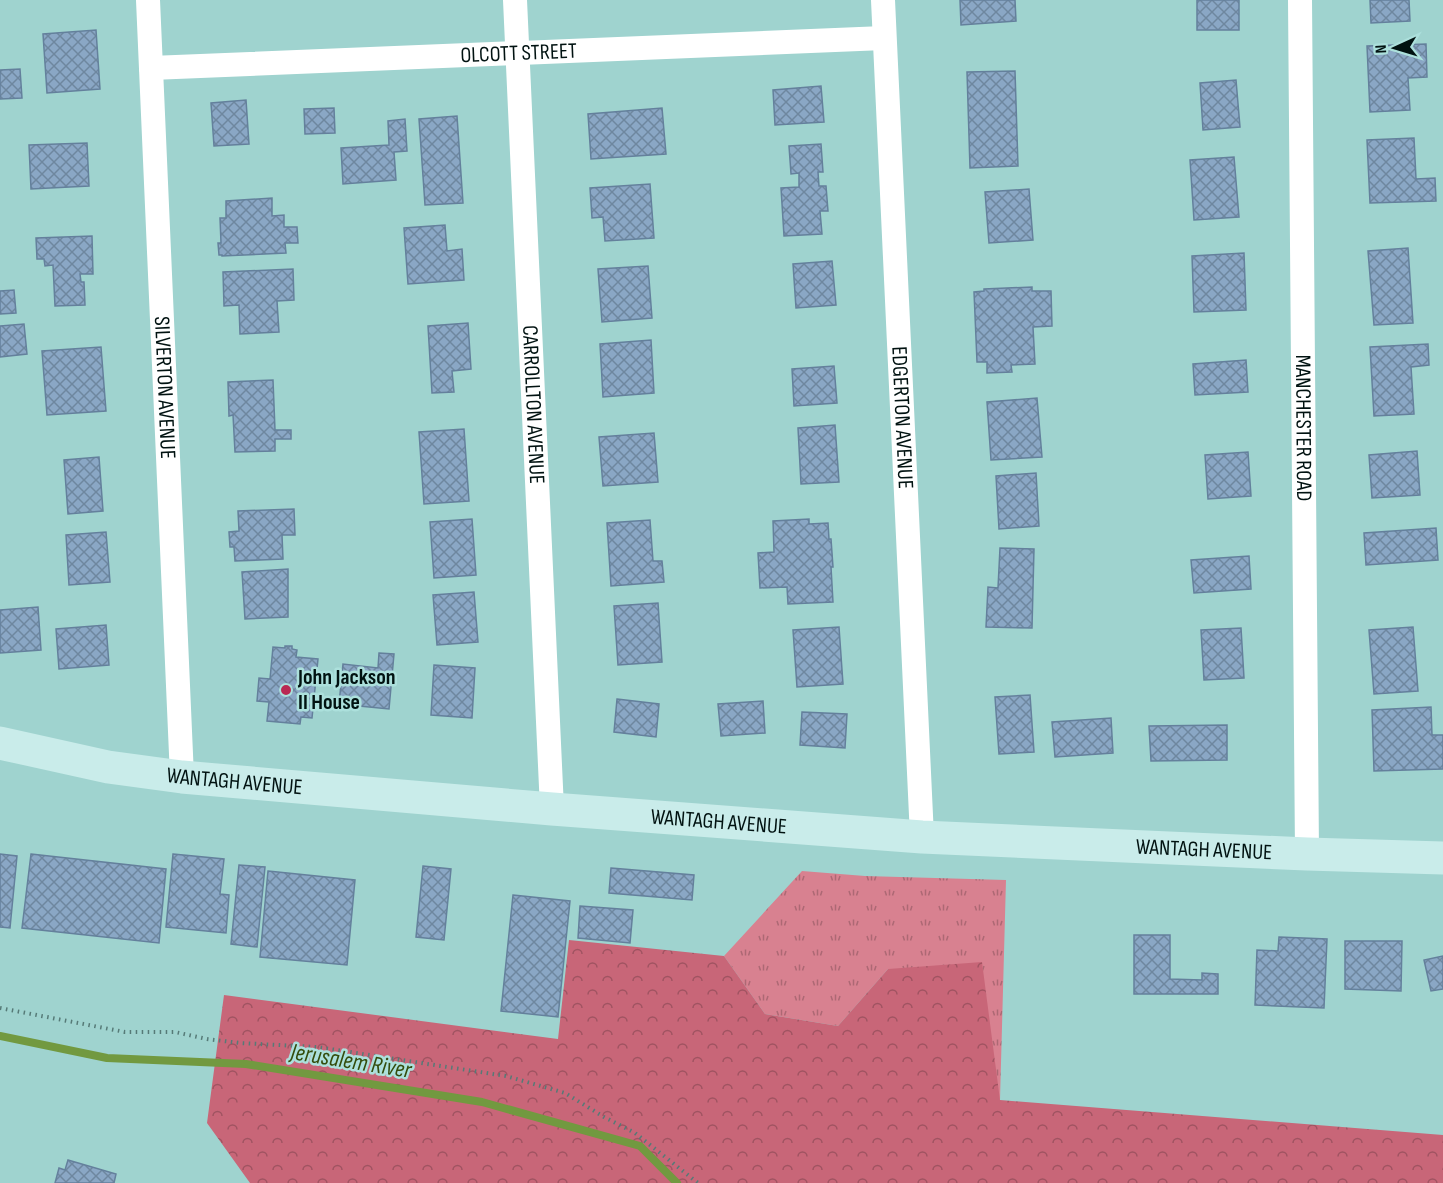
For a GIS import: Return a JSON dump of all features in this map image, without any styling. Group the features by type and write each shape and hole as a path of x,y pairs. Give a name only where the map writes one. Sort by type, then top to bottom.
{"main road":[{"name":"WANTAGH AVENUE","path":"0,743 108,767 182,777 552,809 922,837 1443,858"}],"street":[{"name":"SILVERTON AVENUE","path":"148,0 182,777"},
{"name":"CARROLLTON AVENUE","path":"515,0 552,809"},
{"name":"EDGERTON AVENUE","path":"883,0 922,837"},
{"name":"MANCHESTER ROAD","path":"1300,0 1307,854"},
{"name":"OLCOTT STREET","path":"151,68 884,38"}],"path":[{"path":"0,1008 125,1032 175,1032 240,1043 318,1047 506,1076 565,1093 635,1133 698,1183"}],"green space":[{"path":"802,871 865,876 1006,880 1000,1100 888,969 838,1026 765,1014 724,956"},
{"path":"569,940 724,956 765,1014 838,1026 888,969 982,962 1000,1100 1443,1135 1443,1183 250,1183 207,1123 224,995 558,1039"}],"building":[{"path":"960,0 1015,0 1016,21 961,25"},
{"path":"1197,0 1239,0 1239,30 1197,30"},
{"path":"1370,0 1409,0 1410,21 1371,23"},
{"path":"96,30 100,89 47,93 43,34"},
{"path":"1426,44 1427,77 1408,78 1410,110 1370,112 1367,46"},
{"path":"20,69 22,98 0,99 0,70"},
{"path":"1015,71 1018,166 970,168 967,72"},
{"path":"1236,80 1240,127 1203,130 1200,83"},
{"path":"821,86 824,122 775,125 773,90"},
{"path":"246,100 249,144 214,146 211,103"},
{"path":"334,108 335,133 305,134 304,109"},
{"path":"662,108 666,154 591,159 588,114"},
{"path":"457,116 463,203 425,205 419,119"},
{"path":"405,119 407,151 394,152 396,180 343,184 341,148 389,145 388,121"},
{"path":"1414,138 1416,179 1435,178 1436,201 1370,203 1367,140"},
{"path":"87,143 89,186 31,189 29,145"},
{"path":"821,144 823,172 818,172 819,186 826,186 828,211 820,211 822,234 784,236 781,188 799,187 799,173 791,174 789,146"},
{"path":"1234,157 1239,217 1194,220 1190,160"},
{"path":"650,184 654,238 605,241 603,217 592,218 590,188"},
{"path":"1029,189 1033,240 989,243 985,192"},
{"path":"272,198 272,216 284,215 284,227 297,227 298,243 285,243 286,253 219,255 220,218 226,218 226,201"},
{"path":"445,225 447,251 462,249 464,280 408,284 404,228"},
{"path":"92,236 93,274 80,274 81,282 84,282 85,305 55,306 53,265 45,266 44,259 37,259 36,238"},
{"path":"1408,248 1413,323 1374,325 1368,251"},
{"path":"1244,253 1246,310 1194,312 1192,256"},
{"path":"832,261 836,305 796,308 793,264"},
{"path":"648,266 652,318 602,322 598,269"},
{"path":"293,269 294,300 277,301 279,332 240,334 239,305 224,306 223,272"},
{"path":"1032,287 1032,291 1051,291 1052,326 1033,327 1035,364 1011,365 1012,372 987,373 987,362 977,362 974,292 984,291 984,289"},
{"path":"14,290 16,313 0,314 0,291"},
{"path":"468,323 471,369 452,371 454,392 432,393 428,326"},
{"path":"24,324 27,354 0,357 0,326"},
{"path":"651,340 654,393 603,397 600,344"},
{"path":"1428,344 1429,365 1411,367 1414,414 1374,416 1370,347"},
{"path":"101,347 106,411 47,415 42,351"},
{"path":"1246,360 1248,392 1195,395 1193,364"},
{"path":"834,366 837,403 794,406 792,369"},
{"path":"273,380 275,430 291,430 291,439 275,439 275,451 235,452 233,415 229,416 228,382"},
{"path":"1037,398 1042,457 991,460 987,402"},
{"path":"835,425 839,482 801,484 798,428"},
{"path":"464,429 469,501 424,504 419,432"},
{"path":"654,433 658,482 603,486 599,437"},
{"path":"1417,451 1420,495 1372,498 1369,455"},
{"path":"1248,452 1251,496 1208,499 1205,455"},
{"path":"99,457 103,511 68,514 64,460"},
{"path":"1036,473 1039,526 999,529 996,476"},
{"path":"294,509 295,535 282,535 283,559 235,561 234,547 230,547 229,532 239,531 238,511"},
{"path":"472,519 476,575 434,578 430,522"},
{"path":"809,519 809,524 828,523 833,567 831,567 833,602 788,604 787,587 760,588 758,553 774,552 773,521"},
{"path":"650,520 653,561 662,561 664,582 611,586 607,523"},
{"path":"1436,528 1438,560 1366,565 1364,533"},
{"path":"106,532 110,582 69,585 66,535"},
{"path":"1000,548 1034,549 1032,628 986,627 988,587 998,588"},
{"path":"1249,556 1251,589 1194,593 1191,560"},
{"path":"288,569 288,617 245,619 242,572"},
{"path":"474,592 478,642 437,645 433,595"},
{"path":"658,603 662,662 618,665 614,606"},
{"path":"38,607 41,650 0,653 0,610"},
{"path":"106,625 109,665 59,669 56,629"},
{"path":"839,627 843,684 797,687 793,630"},
{"path":"1413,627 1418,691 1374,694 1369,630"},
{"path":"1241,628 1244,678 1204,680 1201,630"},
{"name":"John Jackson II House","path":"285,646 292,646 292,649 297,650 296,657 318,659 312,718 301,717 300,724 267,721 269,702 257,701 259,678 270,679 273,647 285,648"},
{"path":"379,653 394,654 389,709 339,704 343,664 378,668"},
{"path":"434,665 475,668 472,718 431,715"},
{"path":"1030,695 1034,752 999,754 995,697"},
{"path":"617,699 659,704 656,737 614,732"},
{"path":"763,701 765,733 721,736 718,704"},
{"path":"1431,707 1432,735 1443,735 1443,769 1374,771 1372,710"},
{"path":"802,712 847,714 845,748 800,745"},
{"path":"1111,718 1113,753 1055,757 1052,722"},
{"path":"1227,725 1227,760 1151,761 1149,726"},
{"path":"0,854 17,856 10,928 0,927"},
{"path":"31,854 166,869 159,943 22,928"},
{"path":"173,854 224,859 220,894 229,895 226,933 166,927"},
{"path":"239,865 265,867 257,947 231,944"},
{"path":"423,866 451,869 444,940 416,937"},
{"path":"611,868 694,875 692,900 609,893"},
{"path":"268,871 355,880 347,965 260,957"},
{"path":"513,895 570,901 558,1017 501,1011"},
{"path":"580,906 633,910 630,943 578,938"},
{"path":"1134,935 1170,935 1170,979 1202,980 1202,973 1218,974 1218,994 1134,994"},
{"path":"1279,937 1327,939 1324,1008 1255,1005 1257,950 1278,951"},
{"path":"1345,941 1402,941 1401,991 1345,989"},
{"path":"1443,956 1443,989 1431,991 1424,960"},
{"path":"68,1160 116,1174 114,1183 55,1183 59,1168 65,1170"}],"waterway":[{"name":"Jerusalem River","path":"0,1036 107,1058 246,1064 482,1102 640,1146 677,1183"}],"place":[{"name":"John Jackson II House","path":"286,690"}]}
